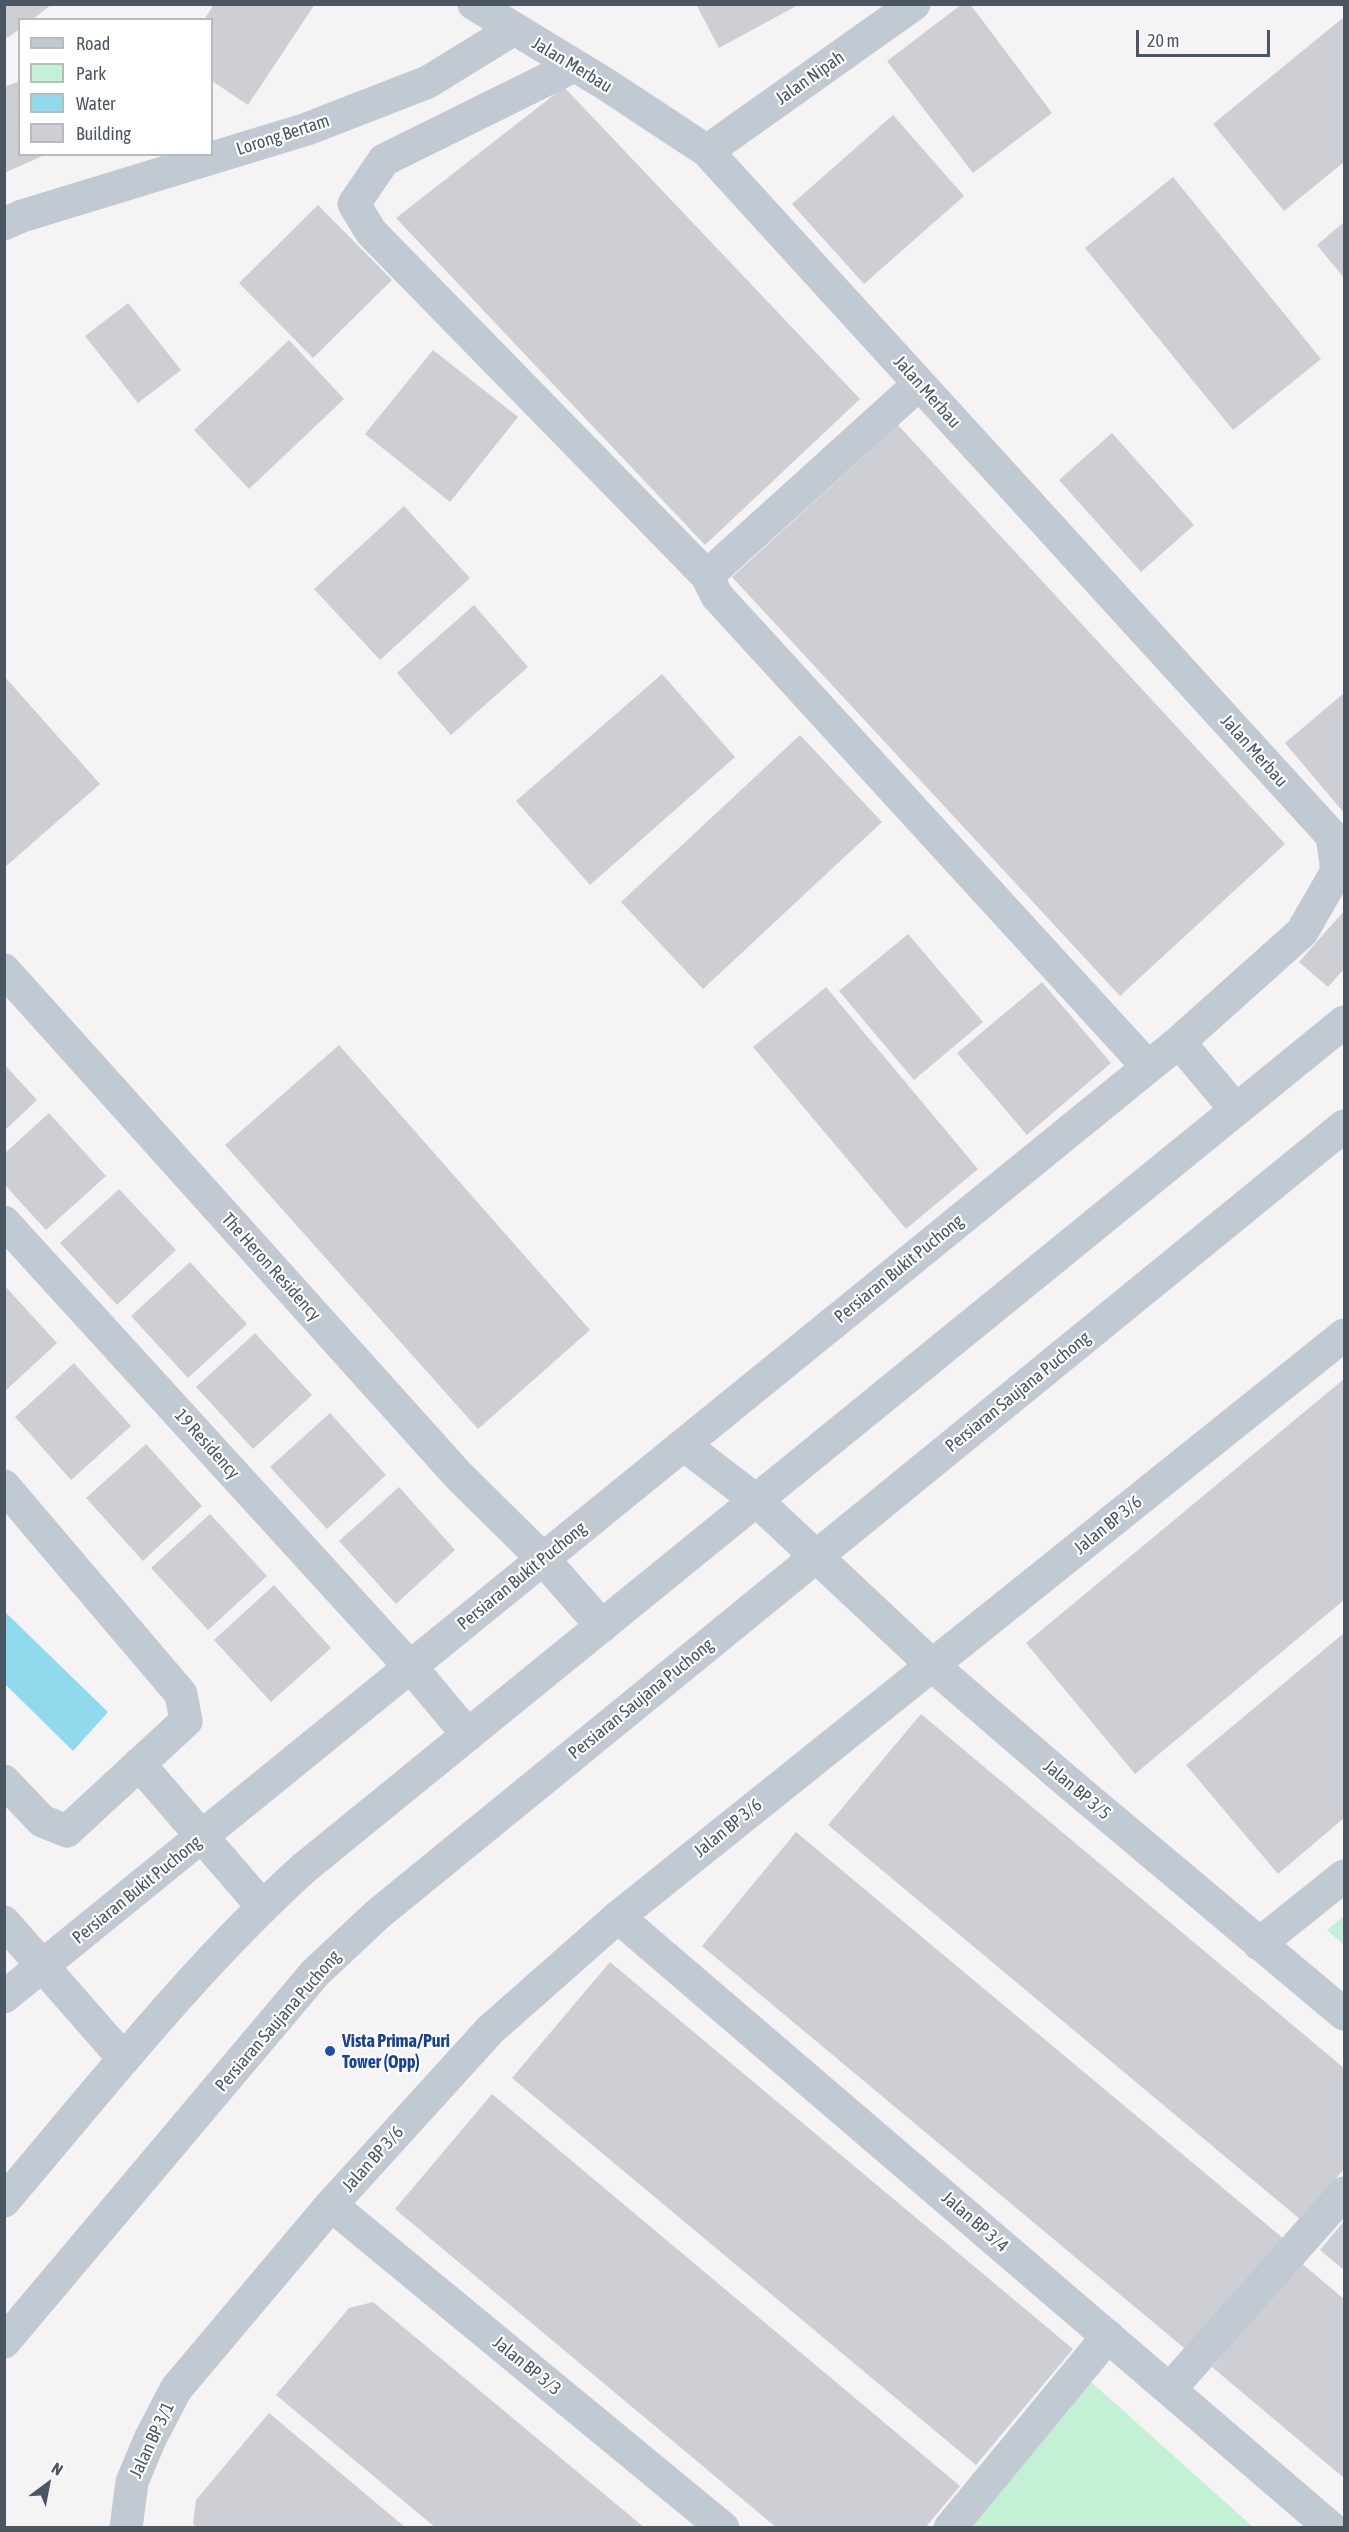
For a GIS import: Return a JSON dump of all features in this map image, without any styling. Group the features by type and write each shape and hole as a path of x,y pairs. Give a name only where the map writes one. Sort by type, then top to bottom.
{"street":[{"name":"Jalan Merbau","path":"474,4 707,151 1332,836"},
{"name":"Jalan Nipah","path":"707,151 914,4"},
{"name":"Lorong Bertam","path":"4,224 22,216 307,129 428,82 514,29"},
{"path":"574,66 384,160 354,204 371,232 707,576 717,596 1148,1067"},
{"path":"707,576 919,384"},
{"name":"Persiaran Bukit Puchong","path":"4,1997 1179,1042 1302,932 1337,872 1332,836"},
{"name":"The Heron Residency","path":"4,970 458,1475 543,1558 602,1626"},
{"path":"4,2201 124,2059 262,1906 304,1868 1344,1022"},
{"path":"1179,1042 1236,1110"},
{"name":"Persiaran Saujana Puchong","path":"4,2342 315,1973 378,1914 1344,1126"},
{"name":"19 Residency","path":"4,1222 410,1667"},
{"name":"Jalan BP 3/6","path":"176,2389 332,2205 490,2030 618,1917 1344,1338"},
{"name":"Jalan BP 3/5","path":"684,1445 757,1501 818,1555 932,1665 1344,2014"},
{"path":"4,1486 182,1694 186,1721 67,1831 42,1821 4,1781"},
{"path":"410,1667 468,1735"},
{"path":"140,1764 262,1906"},
{"path":"1259,1944 1344,1876"},
{"name":"Jalan BP 3/4","path":"618,1917 1331,2528"},
{"path":"4,1922 124,2059"},
{"path":"1170,2389 1344,2193"},
{"name":"Jalan BP 3/3","path":"332,2205 723,2528"},
{"path":"950,2528 1108,2336"},
{"name":"Jalan BP 3/1","path":"126,2528 132,2482 150,2439 176,2389"}],"green space":[{"path":"1344,1916 1344,1945 1327,1930"},
{"path":"1090,2381 1253,2527 969,2528"}],"water":[{"path":"4,1611 108,1712 73,1751 5,1684"}],"building":[{"path":"4,4 52,4 34,18 18,18 18,30 7,38 4,35"},
{"path":"214,4 315,4 248,105 213,82 213,18 205,18"},
{"path":"696,4 800,4 719,48"},
{"path":"962,4 970,4 1052,113 973,173 887,61"},
{"path":"1344,17 1344,162 1284,211 1213,124"},
{"path":"18,82 18,156 42,156 4,173 4,87"},
{"path":"564,87 860,399 705,545 396,218"},
{"path":"893,115 964,196 864,284 792,204"},
{"path":"1173,177 1321,359 1233,430 1085,248"},
{"path":"318,205 392,280 313,358 239,283"},
{"path":"1344,222 1344,278 1317,245"},
{"path":"128,303 181,370 138,403 85,336"},
{"path":"289,340 344,399 249,489 194,430"},
{"path":"433,350 518,417 450,502 365,434"},
{"path":"898,425 1285,844 1120,996 732,577"},
{"path":"1112,433 1194,525 1141,572 1059,480"},
{"path":"404,506 470,578 380,660 314,589"},
{"path":"474,605 528,667 451,735 397,673"},
{"path":"662,674 735,757 590,885 516,801"},
{"path":"4,676 100,784 4,868"},
{"path":"1344,693 1344,813 1285,743"},
{"path":"800,735 882,822 703,989 621,902"},
{"path":"1344,911 1344,969 1328,987 1299,962"},
{"path":"908,934 983,1022 914,1080 839,991"},
{"path":"1042,982 1111,1063 1027,1135 957,1053"},
{"path":"826,987 978,1169 906,1229 753,1047"},
{"path":"339,1045 590,1330 478,1429 225,1145"},
{"path":"4,1064 37,1100 4,1131"},
{"path":"49,1113 106,1176 46,1230 4,1184 4,1154"},
{"path":"119,1189 176,1250 117,1305 60,1243"},
{"path":"190,1262 247,1324 188,1378 131,1316"},
{"path":"4,1285 57,1343 4,1392"},
{"path":"255,1333 312,1395 253,1449 196,1387"},
{"path":"74,1363 131,1426 71,1480 15,1417"},
{"path":"1344,1379 1344,1600 1135,1774 1026,1643"},
{"path":"330,1413 386,1475 327,1529 270,1467"},
{"path":"146,1444 202,1506 143,1561 86,1498"},
{"path":"399,1487 455,1550 396,1604 339,1541"},
{"path":"210,1514 267,1576 208,1630 151,1568"},
{"path":"274,1585 331,1648 271,1702 214,1640"},
{"path":"1344,1633 1344,1818 1278,1874 1186,1765"},
{"path":"921,1714 1344,2068 1344,2169 1301,2220 828,1825"},
{"path":"796,1832 1284,2239 1189,2352 702,1946"},
{"path":"610,1962 1073,2349 976,2465 512,2078"},
{"path":"492,2094 960,2486 925,2528 777,2528 395,2209"},
{"path":"1344,2221 1344,2270 1320,2250"},
{"path":"1300,2262 1344,2299 1344,2478 1212,2367"},
{"path":"373,2302 645,2528 436,2528 276,2395 349,2308"},
{"path":"269,2413 406,2528 197,2528 193,2524 196,2500"}],"place":[{"name":"Vista Prima/Puri Tower (Opp)","path":"330,2051"}]}
